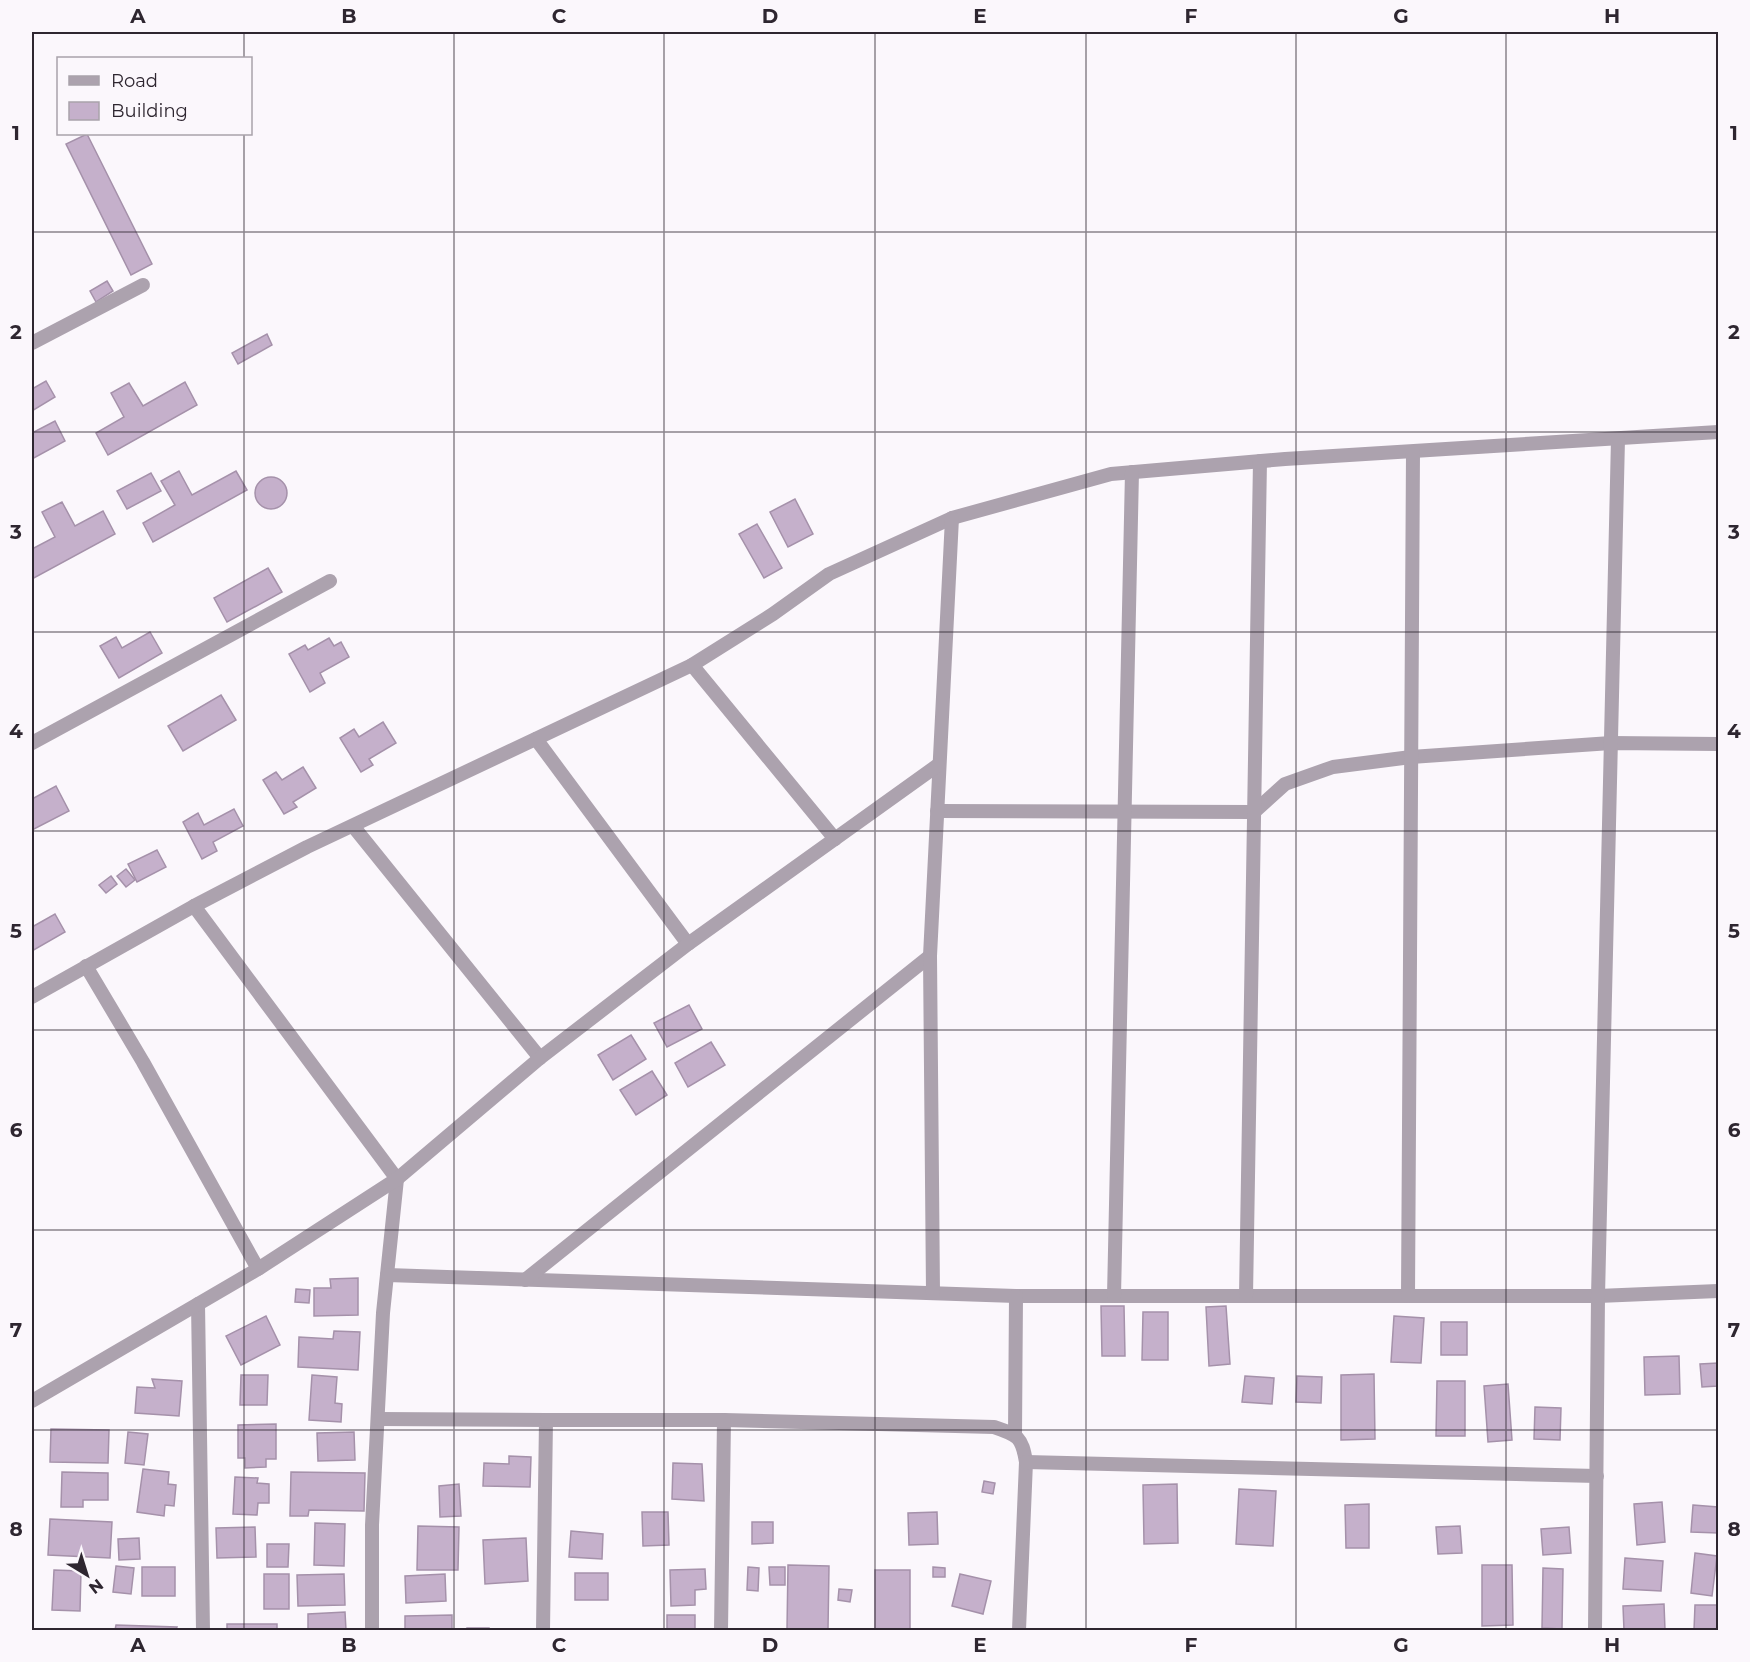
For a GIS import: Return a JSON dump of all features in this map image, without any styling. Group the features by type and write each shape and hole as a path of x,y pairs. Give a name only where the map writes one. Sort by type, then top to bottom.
{"street":[{"path":"32,343 143,285"},
{"path":"32,997 194,906 353,826 692,665 773,614 829,574 952,518 1111,474 1260,461 1719,432"},
{"path":"1595,1630 1598,1296 1618,439"},
{"path":"1408,1296 1413,452"},
{"path":"1246,1296 1260,461"},
{"path":"1114,1296 1131,472"},
{"path":"933,1293 930,956 952,518"},
{"path":"32,743 330,581"},
{"path":"692,665 835,839"},
{"path":"536,739 688,944"},
{"path":"937,811 1254,812 1285,784 1333,767 1411,757 1611,743 1719,744"},
{"path":"32,1401 258,1269 397,1179 540,1058 688,944 938,765"},
{"path":"353,826 540,1058"},
{"path":"194,906 397,1179 387,1275 372,1525 372,1630"},
{"path":"525,1280 930,956"},
{"path":"86,966 143,1062 258,1269"},
{"path":"387,1275 1016,1296 1598,1296 1719,1291"},
{"path":"1016,1296 1015,1434 1023,1446 1026,1462 1019,1630"},
{"path":"198,1304 203,1630"},
{"path":"379,1419 724,1420 994,1427 1015,1434"},
{"path":"543,1630 546,1420"},
{"path":"721,1630 724,1420"},
{"path":"1026,1462 1597,1476"}],"building":[{"path":"88,135 152,264 131,275 66,144"},
{"path":"107,281 113,291 96,302 90,291"},
{"path":"267,334 272,345 238,364 232,353"},
{"path":"46,381 55,397 32,411 32,389"},
{"path":"185,382 197,405 108,455 96,433 124,417 111,393 129,383 143,406"},
{"path":"55,421 65,441 32,459 32,433"},
{"path":"179,471 192,495 236,471 247,490 153,542 143,523 175,505 161,481"},
{"path":"151,473 161,491 127,509 117,491"},
{"path":"271,477 282,482 287,493 282,504 271,509 260,504 255,493 260,482"},
{"path":"795,499 813,534 788,547 770,512"},
{"path":"62,502 75,526 103,511 115,534 32,579 32,549 55,537 42,512"},
{"path":"757,524 782,568 764,578 739,534"},
{"path":"268,568 282,592 227,622 214,598"},
{"path":"150,632 162,653 119,678 100,646 116,637 122,648"},
{"path":"329,638 334,646 341,642 349,657 320,673 325,683 310,692 289,654 305,645 308,650"},
{"path":"221,695 236,720 183,751 168,726"},
{"path":"383,722 396,743 369,759 373,765 361,772 340,738 354,729 359,737"},
{"path":"303,767 316,788 293,802 297,807 284,814 263,780 276,772 282,780"},
{"path":"56,786 69,811 32,830 32,799"},
{"path":"234,809 243,826 213,842 217,851 202,859 183,822 198,813 204,825"},
{"path":"157,850 166,867 137,882 128,864"},
{"path":"126,869 135,880 126,887 117,876"},
{"path":"111,876 117,884 106,893 99,885"},
{"path":"55,914 65,932 32,951 32,927"},
{"path":"689,1005 702,1029 667,1047 654,1023"},
{"path":"631,1035 646,1059 613,1080 598,1055"},
{"path":"711,1042 725,1065 688,1087 675,1063"},
{"path":"652,1071 667,1095 636,1115 620,1090"},
{"path":"358,1278 358,1315 314,1316 314,1288 331,1288 330,1279"},
{"path":"296,1289 310,1290 309,1303 295,1302"},
{"path":"1101,1306 1124,1306 1125,1356 1102,1356"},
{"path":"1226,1306 1230,1364 1209,1366 1206,1307"},
{"path":"1143,1312 1168,1312 1168,1360 1142,1360"},
{"path":"266,1316 280,1345 241,1365 226,1336"},
{"path":"1394,1316 1424,1318 1421,1363 1391,1362"},
{"path":"1441,1322 1467,1322 1467,1355 1441,1355"},
{"path":"334,1331 360,1332 358,1370 298,1367 299,1337 333,1339"},
{"path":"1679,1356 1680,1394 1645,1395 1644,1357"},
{"path":"1718,1363 1718,1386 1702,1387 1700,1364"},
{"path":"1374,1374 1375,1439 1341,1440 1341,1375"},
{"path":"241,1375 268,1375 267,1405 240,1405"},
{"path":"312,1375 337,1377 335,1403 342,1404 341,1422 309,1420"},
{"path":"1245,1376 1274,1378 1272,1404 1242,1402"},
{"path":"1297,1376 1322,1377 1321,1403 1296,1402"},
{"path":"152,1379 182,1381 179,1416 135,1413 137,1387 155,1388"},
{"path":"1437,1381 1465,1381 1465,1436 1436,1436"},
{"path":"1508,1384 1512,1440 1488,1442 1484,1386"},
{"path":"1535,1407 1561,1408 1560,1440 1534,1439"},
{"path":"276,1424 276,1459 266,1459 266,1467 245,1468 245,1458 238,1458 238,1425"},
{"path":"51,1429 109,1430 108,1463 50,1462"},
{"path":"128,1432 148,1434 144,1465 125,1463"},
{"path":"354,1432 355,1460 318,1461 317,1433"},
{"path":"509,1456 531,1457 530,1487 483,1486 484,1463 509,1464"},
{"path":"673,1463 702,1464 704,1501 672,1499"},
{"path":"143,1469 169,1472 168,1484 176,1485 174,1506 165,1505 164,1516 137,1512"},
{"path":"62,1472 108,1473 108,1500 83,1500 83,1507 61,1507"},
{"path":"291,1472 365,1473 364,1511 309,1510 308,1516 290,1516"},
{"path":"235,1477 258,1478 257,1483 269,1484 269,1503 258,1503 257,1515 233,1514"},
{"path":"984,1481 995,1483 993,1494 982,1492"},
{"path":"459,1484 461,1516 440,1517 439,1486"},
{"path":"1177,1484 1178,1543 1144,1544 1143,1485"},
{"path":"1239,1489 1276,1491 1273,1546 1236,1544"},
{"path":"1662,1502 1665,1542 1637,1545 1634,1504"},
{"path":"1369,1504 1369,1548 1346,1548 1345,1505"},
{"path":"1693,1505 1718,1507 1718,1533 1691,1532"},
{"path":"642,1512 668,1512 669,1545 643,1546"},
{"path":"937,1512 938,1544 909,1545 908,1513"},
{"path":"50,1519 112,1522 110,1558 48,1555"},
{"path":"752,1522 773,1522 773,1543 752,1544"},
{"path":"315,1523 345,1524 344,1566 314,1565"},
{"path":"418,1526 459,1527 458,1570 417,1570"},
{"path":"1460,1526 1462,1553 1438,1554 1436,1527"},
{"path":"255,1527 256,1557 217,1558 216,1528"},
{"path":"1569,1527 1571,1553 1543,1555 1541,1529"},
{"path":"571,1531 603,1534 602,1559 569,1557"},
{"path":"139,1538 140,1559 119,1560 118,1539"},
{"path":"526,1538 528,1581 485,1584 483,1540"},
{"path":"267,1544 289,1544 288,1567 267,1567"},
{"path":"1695,1553 1717,1556 1712,1596 1691,1593"},
{"path":"1625,1558 1663,1561 1661,1591 1623,1589"},
{"path":"788,1565 829,1566 828,1629 787,1629"},
{"path":"1482,1565 1512,1565 1513,1625 1482,1626"},
{"path":"116,1566 134,1568 131,1594 113,1592"},
{"path":"142,1567 175,1567 175,1596 142,1596"},
{"path":"748,1567 759,1568 758,1591 747,1590"},
{"path":"769,1567 785,1567 785,1585 770,1585"},
{"path":"933,1567 945,1568 945,1577 933,1577"},
{"path":"1543,1568 1563,1569 1562,1629 1542,1628"},
{"path":"705,1569 706,1589 695,1590 695,1605 671,1606 670,1570"},
{"path":"54,1570 81,1571 80,1611 52,1610"},
{"path":"875,1570 910,1570 910,1630 875,1630"},
{"path":"575,1573 608,1573 608,1600 575,1600"},
{"path":"264,1574 289,1574 289,1609 264,1609"},
{"path":"344,1574 345,1605 298,1606 297,1575"},
{"path":"445,1574 446,1601 406,1603 405,1576"},
{"path":"960,1574 991,1581 983,1614 952,1606"},
{"path":"839,1589 852,1590 850,1602 838,1600"},
{"path":"1664,1604 1665,1630 1624,1630 1623,1606"},
{"path":"1695,1605 1718,1605 1718,1630 1694,1630"},
{"path":"345,1612 346,1630 308,1630 308,1614"},
{"path":"452,1615 452,1630 405,1630 405,1616"},
{"path":"667,1615 695,1615 695,1630 667,1630"},
{"path":"227,1624 277,1624 277,1630 227,1630"},
{"path":"116,1625 177,1627 176,1630 115,1630"},
{"path":"467,1628 489,1628 489,1630 467,1630"}]}
